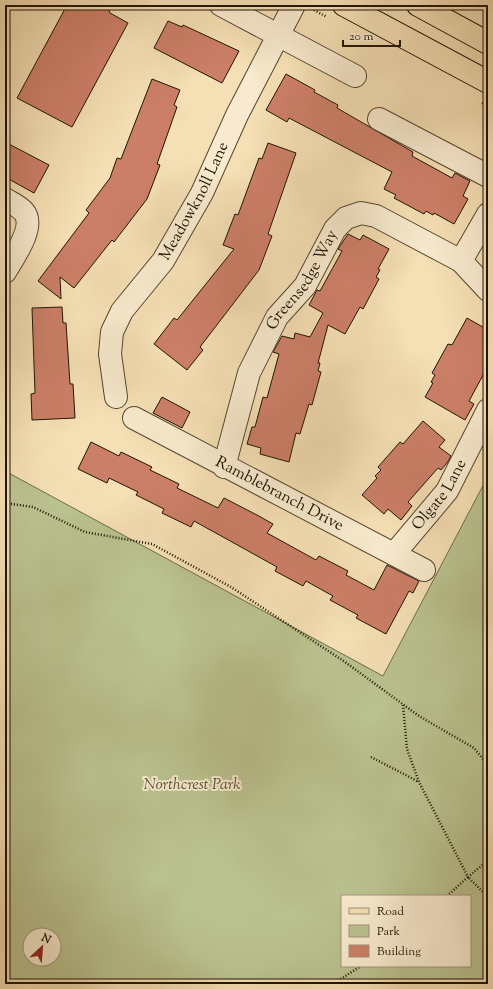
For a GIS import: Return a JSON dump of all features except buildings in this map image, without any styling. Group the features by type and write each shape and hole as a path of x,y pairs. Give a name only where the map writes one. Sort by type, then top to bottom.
{"main road":[{"path":"344,5 488,82"},
{"path":"418,5 488,43"}],"street":[{"path":"221,5 355,76"},
{"name":"Meadowknoll Lane","path":"116,397 110,354 112,332 122,312 163,261 202,193 236,115 294,5"},
{"path":"379,119 488,176"},
{"path":"5,199 24,212 28,222 26,234 5,272"},
{"name":"Greensedge Way","path":"224,467 249,373 277,317 305,286 335,229 346,218 361,213 376,216 461,261"},
{"path":"488,214 461,261 488,290"},
{"name":"Olgate Lane","path":"394,554 447,491 488,410"},
{"name":"Ramblebranch Drive","path":"134,418 224,467 424,570"}],"path":[{"path":"5,503 33,507 85,532 152,544 231,587 345,662 419,716 474,748 488,765"},
{"path":"403,704 407,749 419,782 468,877 488,897"},
{"path":"371,757 419,782"},
{"path":"448,895 486,862 488,858"},
{"path":"333,984 360,967"}],"green space":[{"name":"Northcrest Park","path":"5,471 383,676 488,476 488,984 5,984"}]}
